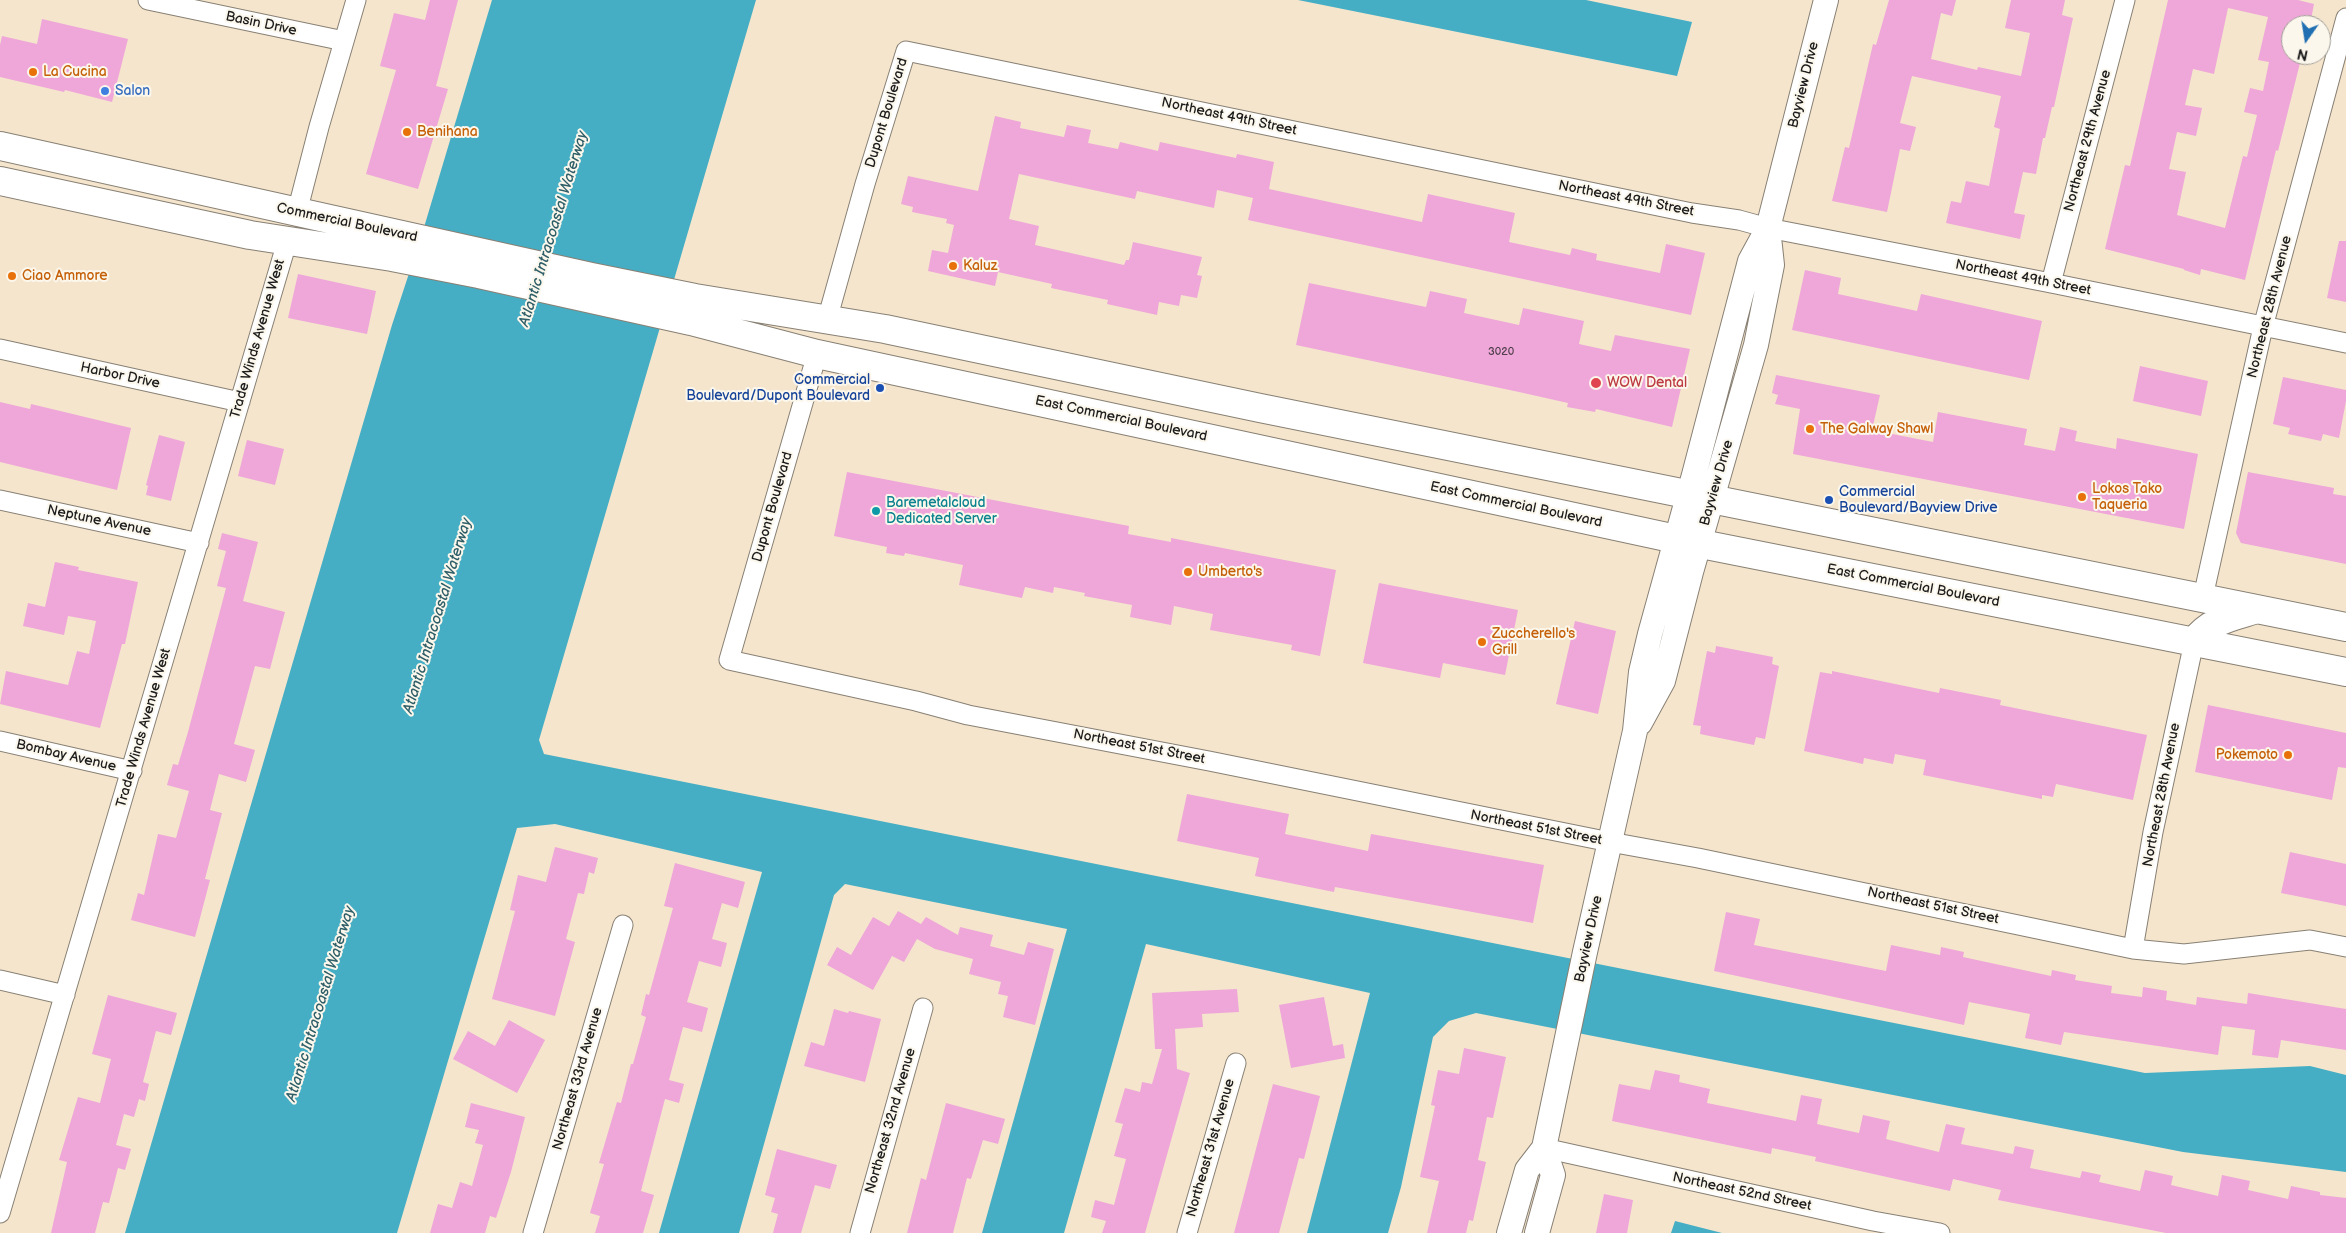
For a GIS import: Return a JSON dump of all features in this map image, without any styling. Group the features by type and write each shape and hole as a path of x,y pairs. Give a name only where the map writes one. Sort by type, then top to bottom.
{"main road":[{"name":"Commercial Boulevard","path":"0,146 297,212 393,245"},
{"name":"Commercial Boulevard","path":"0,181 287,242 393,245 591,278 693,309"},
{"path":"250,235 281,225 297,212"},
{"path":"693,309 827,320 885,329 1313,419 2346,626"},
{"name":"East Commercial Boulevard","path":"693,309 817,354 1688,542 2346,672"},
{"path":"817,354 828,342 845,336 885,329"},
{"path":"1214,440 1251,420 1260,408"},
{"path":"1255,448 1265,434 1279,426 1313,419"},
{"path":"2194,642 2202,631 2218,621 2258,609"}],"street":[{"name":"Basin Drive","path":"148,0 344,41"},
{"path":"297,212 356,0"},
{"name":"Bayview Drive","path":"1509,1233 1527,1170 1544,1148 1585,952 1636,731 1663,681 1688,542 1701,496 1750,261 1768,228 1826,0"},
{"name":"Northeast 29th Avenue","path":"2051,282 2125,0"},
{"name":"Northeast 28th Avenue","path":"2203,598 2263,328 2346,18"},
{"name":"Northeast 49th Street","path":"906,51 1692,213 1739,220 1768,228 2051,282 2263,328 2346,343"},
{"name":"Dupont Boulevard","path":"827,320 865,184 906,51"},
{"name":"Trade Winds Avenue West","path":"0,1214 287,242"},
{"name":"Harbor Drive","path":"0,349 240,402"},
{"name":"Dupont Boulevard","path":"729,660 817,354"},
{"name":"Neptune Avenue","path":"0,500 199,542"},
{"name":"Northeast 28th Avenue","path":"2133,948 2153,832 2194,642"},
{"name":"Northeast 51st Street","path":"729,660 916,701 968,715 1209,760 1392,800 1771,872 2133,948 2184,954 2310,940 2346,947"},
{"name":"Bombay Avenue","path":"0,741 132,771"},
{"name":"Northeast 33rd Avenue","path":"533,1233 623,925"},
{"path":"0,980 65,995"},
{"name":"Northeast 32nd Avenue","path":"860,1233 923,1008"},
{"name":"Northeast 31st Avenue","path":"1187,1233 1236,1063"},
{"name":"Bayview Drive","path":"1537,1233 1552,1175 1544,1148"},
{"name":"Northeast 52nd Street","path":"1544,1148 1871,1227 1940,1233"}],"water":[{"name":"Atlantic Intracoastal Waterway","path":"492,0 756,0 539,740 544,754 2145,1073 2310,1066 2346,1075 2346,1172 2183,1152 1476,1013 1449,1021 1433,1037 1401,1187 1388,1233 1307,1233 1370,993 1146,944 1064,1233 982,1233 1067,929 845,884 834,895 739,1233 659,1233 762,872 555,824 517,828 397,1233 125,1233 392,325 422,234"},
{"path":"1298,0 1586,0 1692,22 1677,76"},
{"path":"1675,1221 1722,1233 1671,1233"}],"building":[{"path":"430,0 458,0 436,86 448,89 418,189 366,174 396,70 380,66 394,13 425,20"},
{"path":"1889,0 1956,0 1952,16 1941,13 1931,59 1977,70 1978,67 2021,76 2030,33 2005,28 2011,0 2065,0 2062,15 2073,18 2054,107 2052,107 2045,138 2043,138 2036,174 2023,172 2014,213 2025,215 2020,239 1946,223 1951,201 1961,203 1966,181 1989,186 2000,129 1994,127 2001,96 1912,76 1900,123 1916,127 1910,151 1900,149 1887,212 1832,201 1845,147 1849,148 1873,44 1876,45"},
{"path":"2168,0 2298,0 2314,4 2312,15 2281,15 2281,65 2300,65 2278,151 2276,150 2245,280 2201,269 2200,275 2184,269 2105,249 2125,165 2130,166","holes":["2228,8 2268,17 2258,60 2269,62 2263,91 2250,88 2244,112 2257,115 2247,157 2243,156 2225,228 2177,215 2186,172 2169,169 2177,132 2196,136 2202,108 2185,105 2193,69 2214,74"]},
{"path":"42,19 128,39 112,102 0,77 0,45 2,36 37,44"},
{"path":"995,116 1021,122 1020,128 1064,137 1067,125 1091,130 1088,143 1118,149 1120,142 1158,151 1160,142 1236,158 1237,154 1274,162 1269,189 1422,222 1428,194 1515,213 1509,242 1570,255 1572,248 1597,254 1596,260 1660,273 1666,244 1705,253 1691,315 1248,220 1253,198 1217,190 1214,208 1137,191 1135,199 1019,174 1009,219 1039,226 1035,245 1124,265 1126,260 1129,260 1133,242 1202,257 1197,275 1202,276 1197,298 1181,295 1179,306 1159,302 1157,315 1107,304 1108,300 1051,288 1052,284 998,272 995,286 928,271 932,250 948,253 954,225 946,223 947,219 912,212 913,207 901,204 908,176 978,191"},
{"path":"2339,241 2346,241 2346,302 2327,298"},
{"path":"1805,270 1841,278 1838,294 1917,311 1921,294 2042,321 2029,380 1792,330"},
{"path":"298,274 376,291 367,334 288,318"},
{"path":"1309,283 1426,307 1430,291 1467,299 1464,313 1519,325 1523,308 1584,321 1579,344 1611,351 1615,335 1690,349 1672,427 1596,409 1595,412 1567,407 1568,403 1296,345"},
{"path":"2140,366 2208,381 2201,416 2133,401"},
{"path":"1776,375 1880,395 1872,430 1933,442 1938,412 2027,429 2024,445 2055,451 2060,427 2077,431 2075,441 2116,449 2117,438 2198,454 2184,529 1793,454 1800,409 1775,404 1778,395 1772,393"},
{"path":"2283,377 2346,390 2346,401 2339,438 2323,434 2321,441 2288,434 2290,428 2273,424"},
{"path":"0,402 30,409 31,404 131,428 117,490 0,462"},
{"path":"159,435 185,442 171,501 146,495 148,486 146,485"},
{"path":"247,440 284,449 275,485 238,476"},
{"path":"847,472 1129,526 1128,534 1171,542 1171,538 1336,570 1320,656 1291,650 1292,645 1210,630 1213,614 1174,606 1171,625 1130,617 1132,605 1084,596 1085,593 1054,587 1053,593 1025,587 1022,598 959,585 963,565 905,553 904,556 886,553 887,547 834,536"},
{"path":"2248,472 2334,488 2333,494 2346,496 2346,564 2241,543 2236,533"},
{"path":"222,533 258,542 243,601 285,612 270,669 255,666 234,744 255,750 246,782 219,774 210,810 222,813 205,879 210,880 195,937 131,920 138,893 144,895 158,834 176,838 189,791 167,785 173,764 178,765 188,732 226,588 217,586 226,551 218,549"},
{"path":"55,562 79,567 78,570 138,582 125,644 122,644 100,728 0,704 6,671 68,685 77,651 89,654 96,621 68,616 64,635 23,626 28,603 45,607"},
{"path":"1379,583 1518,610 1505,675 1443,663 1440,678 1363,663"},
{"path":"1575,621 1616,631 1598,714 1556,704"},
{"path":"1716,646 1773,657 1772,664 1779,666 1765,739 1756,737 1754,745 1700,734 1701,726 1693,725 1707,651 1715,653"},
{"path":"1832,671 1939,693 1940,688 2001,700 2000,705 2147,735 2133,800 2056,784 2053,797 2042,795 2042,799 1923,775 1926,760 1895,754 1893,764 1864,758 1863,764 1804,751 1820,672 1832,674"},
{"path":"2208,705 2346,733 2346,768 2338,767 2332,800 2195,772"},
{"path":"1187,794 1289,814 1285,834 1368,851 1371,834 1544,865 1533,923 1335,887 1334,892 1255,876 1259,858 1177,841"},
{"path":"555,847 598,858 594,874 589,872 584,894 578,893 566,939 575,942 555,1016 492,999 515,911 510,910 518,875 546,882"},
{"path":"2290,852 2346,864 2346,906 2281,893"},
{"path":"675,863 745,882 738,908 722,903 712,939 727,943 721,967 699,961 687,1002 708,1008 702,1032 683,1027 669,1080 684,1084 679,1103 665,1099 641,1191 654,1195 643,1233 595,1233 600,1216 590,1213 604,1164 599,1163 617,1102 621,1103 646,1017 641,1015 646,994 649,995 673,908 664,906"},
{"path":"898,911 921,924 926,917 958,935 960,927 993,935 990,946 1024,955 1028,942 1054,949 1035,1025 1003,1017 1008,996 998,994 1001,982 969,974 973,959 935,949 917,939 904,962 892,956 873,990 827,965 837,947 851,955 873,917 889,926"},
{"path":"1726,912 1760,919 1754,945 1886,971 1891,945 1940,955 1941,947 1964,952 1963,957 2051,976 2052,970 2076,975 2075,980 2112,986 2111,993 2142,997 2143,987 2167,991 2166,1000 2196,1005 2197,997 2247,1004 2248,993 2346,1009 2346,1050 2281,1040 2278,1058 2252,1055 2255,1030 2222,1026 2218,1055 2064,1032 2061,1045 2025,1038 2030,1014 1969,1002 1964,1025 1714,971"},
{"path":"1237,989 1239,1012 1202,1014 1203,1027 1175,1029 1177,1069 1190,1073 1145,1233 1102,1233 1106,1221 1091,1217 1095,1200 1114,1205 1126,1159 1114,1156 1123,1124 1115,1122 1125,1088 1140,1092 1142,1082 1152,1084 1162,1049 1155,1049 1152,993"},
{"path":"108,995 177,1013 171,1035 156,1031 143,1082 149,1084 145,1101 139,1099 134,1117 124,1114 116,1145 131,1149 125,1170 118,1168 109,1203 103,1202 95,1233 51,1233 67,1162 59,1160 78,1097 100,1103 111,1059 92,1054"},
{"path":"1324,997 1333,1046 1343,1044 1345,1058 1291,1068 1279,1005"},
{"path":"834,1009 881,1019 865,1082 804,1066 811,1042 824,1046"},
{"path":"509,1020 545,1040 517,1093 453,1059 468,1031 495,1046"},
{"path":"1464,1048 1506,1057 1493,1118 1487,1117 1478,1160 1486,1162 1473,1221 1469,1220 1466,1233 1427,1233 1439,1181 1420,1177 1435,1106 1431,1105 1438,1070 1459,1074"},
{"path":"1655,1070 1680,1075 1679,1082 1710,1089 1707,1103 1796,1121 1801,1095 1822,1099 1817,1124 1859,1133 1863,1115 1890,1121 1886,1139 1939,1152 1946,1124 1965,1128 1961,1144 2013,1154 2015,1146 2034,1150 2030,1168 2080,1178 2082,1171 2101,1175 2099,1182 2140,1191 2145,1170 2173,1176 2171,1185 2218,1196 2222,1175 2250,1181 2248,1190 2288,1199 2291,1186 2320,1192 2320,1195 2346,1198 2346,1233 2166,1233 1998,1200 2001,1190 1953,1179 1950,1191 1815,1161 1816,1157 1772,1148 1771,1154 1612,1121 1619,1084 1650,1090"},
{"path":"1273,1084 1320,1096 1304,1159 1299,1158 1279,1233 1234,1233"},
{"path":"471,1103 525,1117 511,1172 496,1218 490,1216 485,1233 430,1233 438,1204 452,1208 460,1182 472,1186 483,1145 475,1143 479,1130 465,1127"},
{"path":"946,1103 1005,1119 998,1144 983,1140 971,1179 967,1178 953,1233 907,1233 921,1178 926,1180"},
{"path":"777,1149 837,1165 830,1189 815,1185 801,1233 773,1233 778,1214 771,1212 775,1198 765,1195"},
{"path":"1604,1194 1633,1200 1627,1233 1596,1233"}],"place":[{"name":"La Cucina","path":"33,72"},
{"name":"Salon","path":"105,91"},
{"name":"Benihana","path":"407,132"},
{"name":"Kaluz","path":"953,266"},
{"name":"Ciao Ammore","path":"12,276"},
{"name":"WOW Dental","path":"1596,383"},
{"name":"Commercial Boulevard/Dupont Boulevard","path":"880,388"},
{"name":"The Galway Shawl","path":"1810,429"},
{"name":"Lokos Tako Taqueria","path":"2082,497"},
{"name":"Commercial Boulevard/Bayview Drive","path":"1829,500"},
{"name":"Baremetalcloud Dedicated Server","path":"876,511"},
{"name":"Umberto's","path":"1188,572"},
{"name":"Zuccherello's Grill","path":"1482,642"},
{"name":"Pokemoto","path":"2288,755"}]}
